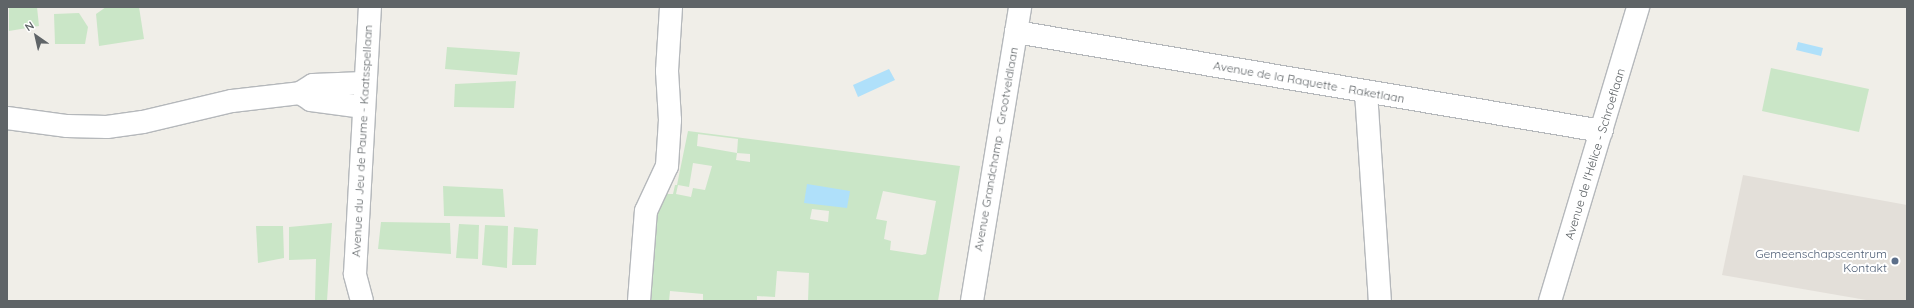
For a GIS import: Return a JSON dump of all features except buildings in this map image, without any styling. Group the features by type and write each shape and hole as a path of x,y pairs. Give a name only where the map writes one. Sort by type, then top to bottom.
{"street":[{"name":"Avenue du Jeu de Paume - Kaatsspellaan","path":"362,301 355,274 362,107 370,7"},
{"path":"639,301 646,211 667,166 670,120 667,71 671,7"},
{"name":"Avenue Grandchamp - Grootveldlaan","path":"971,298 1020,7"},
{"name":"Avenue de l'Hélice - Schroeflaan","path":"1550,301 1638,7"},
{"name":"Avenue de la Raquette - Raketlaan","path":"1016,32 1602,131"},
{"path":"7,118 66,126 107,127 143,122 232,102 300,93 313,85 364,83"},
{"path":"1366,92 1380,301"},
{"path":"300,93 311,100 362,107"},
{"name":"Avenue du Jeu de Paume - Kaatsspellaan","path":"346,301 348,286 355,274"}],"shaded area":[{"path":"1743,175 1907,205 1907,301 1872,301 1722,275"}],"green space":[{"path":"9,7 37,7 39,26 9,31"},
{"path":"106,7 139,7 144,39 99,46 96,14"},
{"path":"79,13 88,27 85,44 55,44 54,14"},
{"path":"447,47 520,52 517,75 445,69"},
{"path":"1771,68 1869,89 1859,132 1762,111"},
{"path":"516,81 514,108 454,107 455,84"},
{"path":"688,131 960,166 938,301 808,301 809,273 777,271 775,297 757,296 757,301 703,301 703,294 670,291 669,301 651,301 655,219 664,194 673,194 675,185 677,185","holes":["698,134 738,139 737,153 697,146","737,153 750,154 750,162 736,160","693,163 712,166 705,190 693,188 691,197 676,194 678,185 689,187","883,191 936,201 926,254 922,255 890,250 891,241 884,239 887,221 876,219","812,209 829,211 828,222 810,219"]},
{"path":"443,186 503,189 505,217 444,216"},
{"path":"381,222 450,223 451,254 378,249"},
{"path":"332,223 327,301 315,301 316,259 289,260 289,227"},
{"path":"459,224 479,225 478,259 456,258"},
{"path":"485,225 508,226 507,268 482,265"},
{"path":"256,226 283,226 284,258 258,263"},
{"path":"514,227 538,229 536,265 512,265"}],"water":[{"path":"1798,42 1823,48 1821,56 1796,50"},
{"path":"889,69 895,80 858,97 853,85"},
{"path":"807,184 850,191 847,208 804,203"}],"place":[{"name":"Gemeenschapscentrum Kontakt","path":"1895,261"}]}
